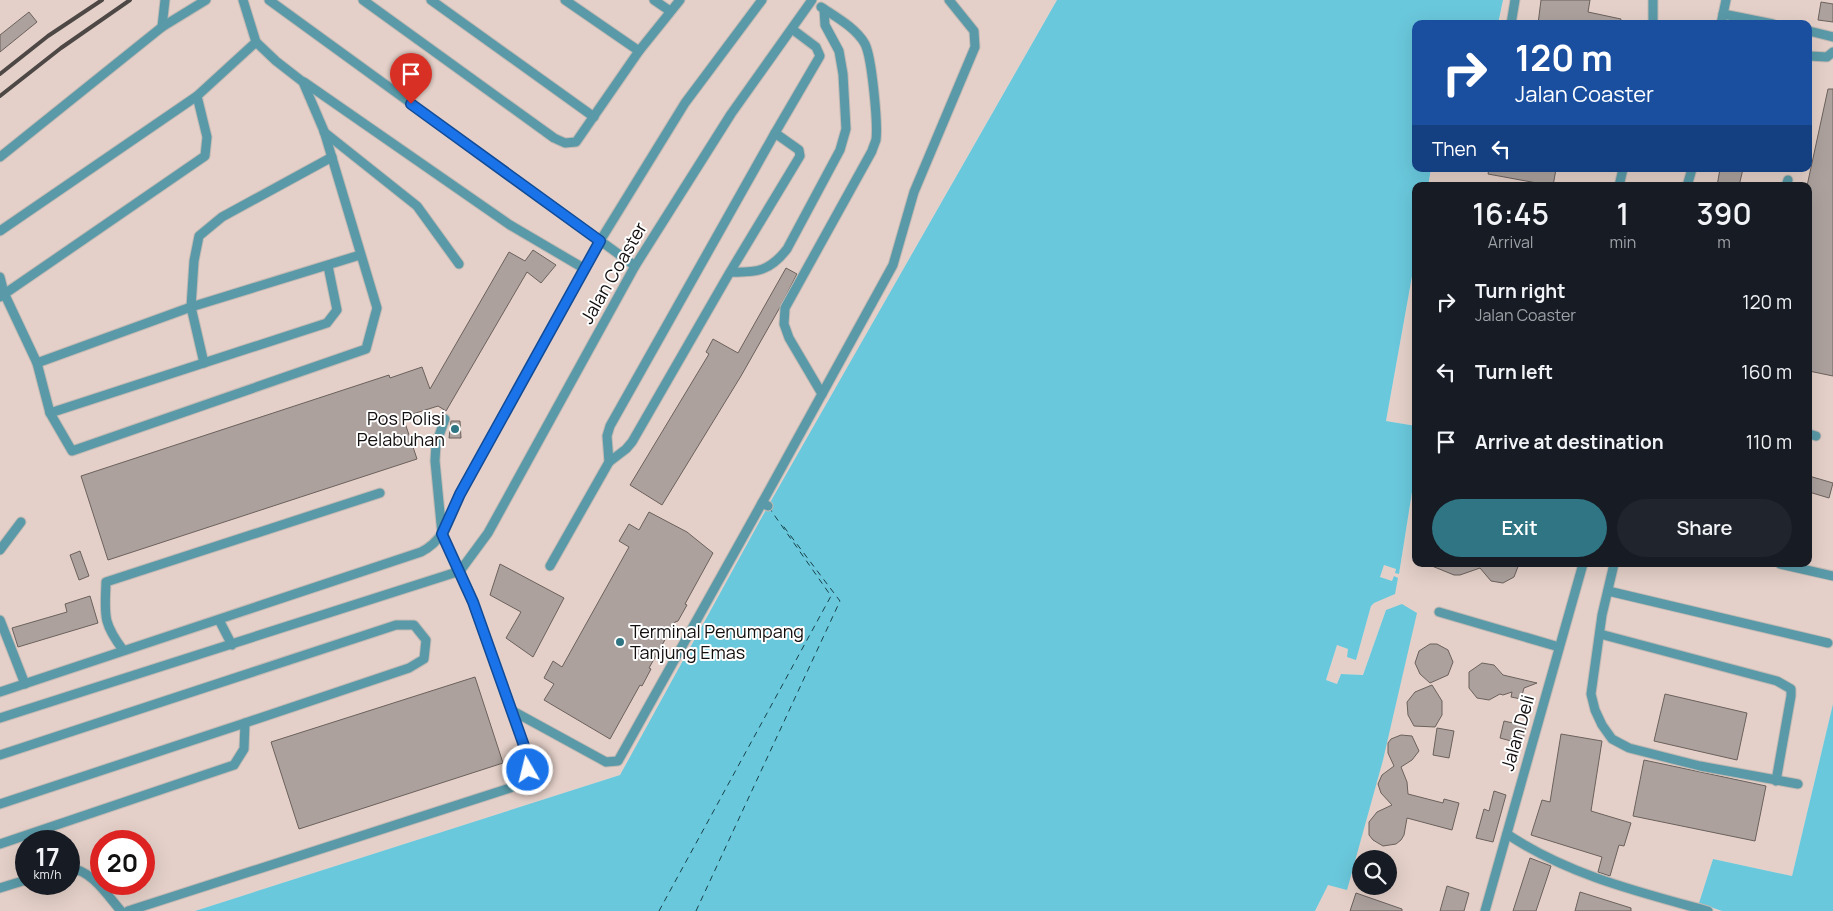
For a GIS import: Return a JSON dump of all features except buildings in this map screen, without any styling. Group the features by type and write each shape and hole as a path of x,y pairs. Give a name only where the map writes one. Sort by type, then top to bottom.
{"lane":[{"path":"162,27 165,0"},
{"path":"0,157 162,27 206,0"},
{"path":"243,0 256,42 276,61 303,82 510,225 585,269"},
{"path":"268,0 635,266"},
{"path":"363,0 554,138 565,143 576,142 639,51 680,0"},
{"path":"431,0 594,117"},
{"path":"565,0 639,51"},
{"path":"654,0 670,11"},
{"name":"Jalan Coaster","path":"442,534 460,494 600,241 685,103 762,0"},
{"path":"812,0 858,34 866,45 870,58 876,127 876,140 872,151 785,308 784,324 789,338 822,394"},
{"name":"Jalan Coaster","path":"460,571 488,533 635,266 731,114 812,0"},
{"path":"511,710 606,762 618,761 765,505 822,394 893,265 914,192 975,47 974,32 949,0"},
{"path":"1512,20 1516,0"},
{"path":"1653,0 1653,20"},
{"path":"1722,19 1726,0"},
{"path":"730,272 756,272 777,262 787,249 840,150 846,129 844,74 839,52 825,25 824,9"},
{"path":"609,462 607,436 610,426 820,56 816,47 792,29"},
{"path":"1812,32 1833,37"},
{"path":"0,230 197,96 256,42"},
{"path":"1812,56 1827,57 1833,52"},
{"path":"0,277 2,295 37,363 50,413 72,450 366,349 377,308 324,131 303,82"},
{"path":"2,295 205,156 207,137 197,96"},
{"path":"324,131 416,206 459,264"},
{"path":"550,566 609,462 632,442 730,272 800,156 799,150 775,133"},
{"path":"204,363 191,307 194,261 199,236 222,217 332,157"},
{"path":"37,363 191,307 360,255"},
{"path":"50,413 327,323 336,310 328,266"},
{"path":"128,911 510,788 525,780 528,757 473,602 442,534 435,461 436,444 445,419"},
{"path":"124,650 114,637 105,618 106,582 380,493"},
{"path":"0,550 21,522"},
{"path":"0,692 421,552 433,546 442,534"},
{"name":"Jalan Deli","path":"1485,911 1582,567"},
{"path":"1613,567 1600,634 1592,694 1595,710 1602,725 1612,739 1629,748 1700,766 1798,784"},
{"path":"1793,567 1833,576"},
{"path":"0,718 460,571"},
{"path":"1608,590 1828,643"},
{"path":"1438,612 1559,647"},
{"path":"0,620 25,684"},
{"path":"219,620 232,645"},
{"path":"0,755 396,625 414,625 426,640 424,659 409,668 0,804"},
{"path":"1600,634 1777,681 1788,686 1791,689 1791,696 1776,781"},
{"path":"0,844 234,765 244,749 245,723"},
{"path":"1507,834 1530,850 1591,877 1708,911"},
{"path":"80,871 88,875 121,911"},
{"path":"0,888 15,883"}],"shaded area":[{"path":"0,0 1057,0 768,506 620,775 195,911 0,911"},
{"path":"1503,0 1833,0 1833,704 1792,876 1713,859 1699,903 1722,911 1315,911 1328,884 1347,889 1352,853 1352,895 1397,895 1397,850 1352,850 1386,610 1363,675 1341,674 1337,684 1326,680 1337,645 1348,649 1356,660 1371,606 1393,582 1380,577 1384,564 1396,569 1399,574 1412,492 1412,567 1812,567 1812,182 1429,182 1430,172 1812,172 1812,20 1499,20"},
{"path":"1412,276 1412,425 1386,421"}],"water":[{"path":"1057,0 1503,0 1499,20 1412,20 1412,172 1430,172 1429,182 1412,182 1412,276 1386,421 1412,425 1412,492 1399,574 1395,573 1396,569 1384,565 1380,577 1392,581 1394,576 1398,578 1395,594 1371,606 1356,660 1347,657 1348,649 1337,645 1326,680 1337,684 1341,674 1363,675 1386,610 1402,604 1417,613 1383,760 1358,850 1352,850 1352,872 1347,890 1328,885 1315,911 195,911 620,775 768,506"},
{"path":"1833,704 1833,911 1722,911 1699,903 1713,859 1792,876"}],"ferry route":[{"path":"659,911 831,596 770,509"},
{"path":"696,911 840,601 781,523"}],"railway":[{"path":"0,74 48,36 102,0"},
{"path":"0,96 61,48 130,0"}],"place":[{"name":"Pos Polisi Pelabuhan","path":"455,429"},
{"name":"Terminal Penumpang Tanjung Emas","path":"620,642"}],"route":[{"path":"411,104 600,241 460,494 442,534 473,602 528,757 528,770"}]}
